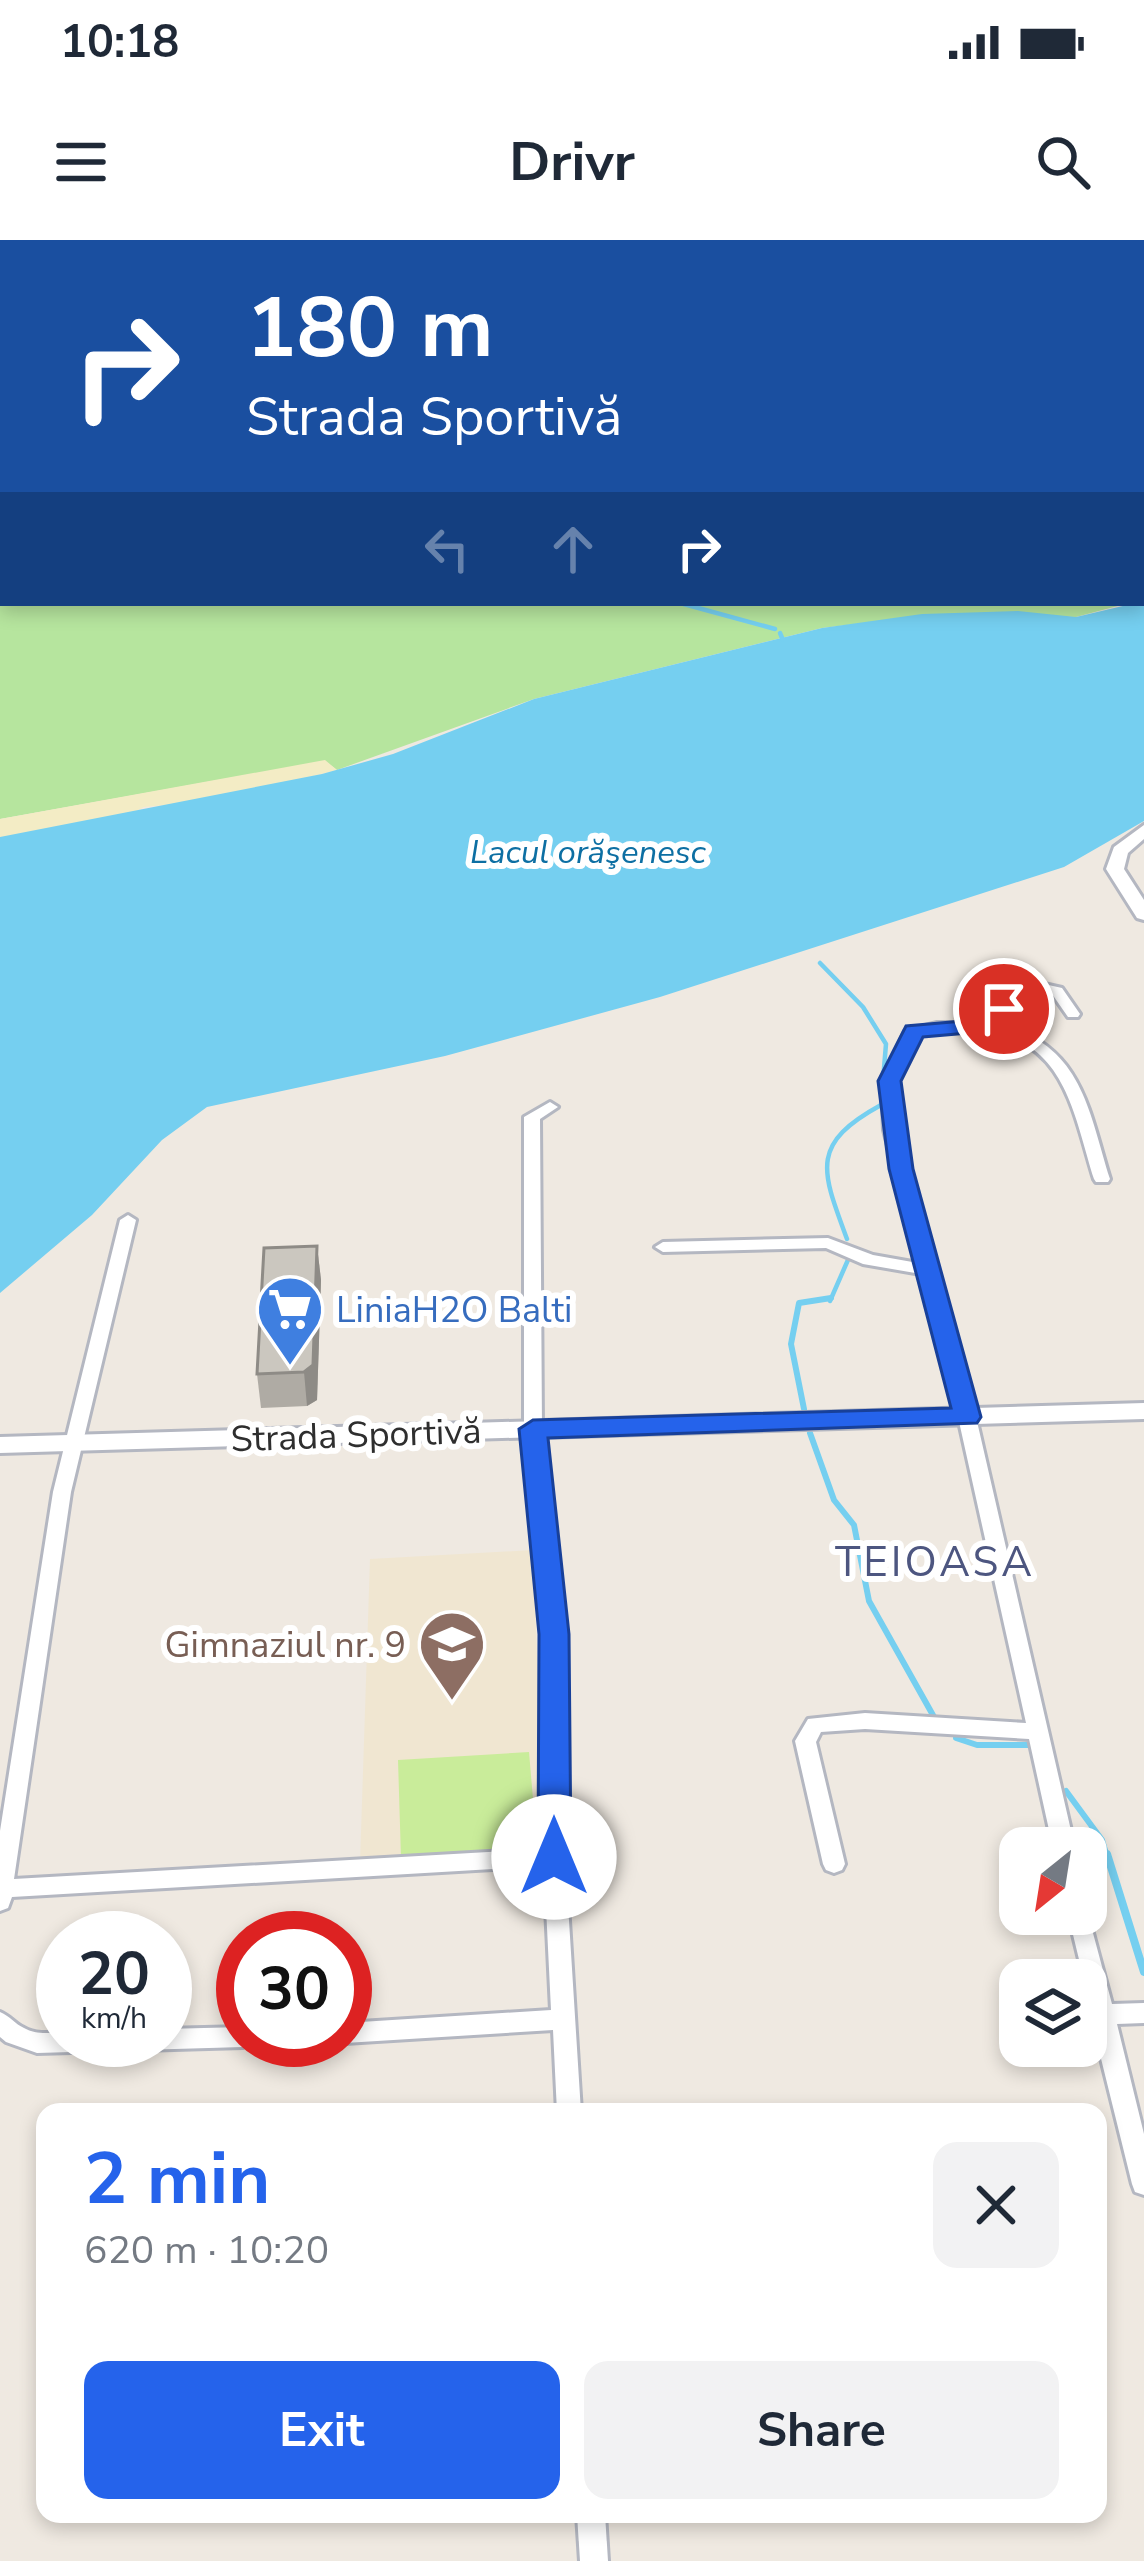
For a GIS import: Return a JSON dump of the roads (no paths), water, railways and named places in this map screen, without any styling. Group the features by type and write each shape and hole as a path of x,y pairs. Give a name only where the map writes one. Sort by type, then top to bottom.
{"street":[{"path":"1144,830 1120,851 1115,869 1144,914"},
{"path":"994,1025 1014,995 1044,988 1057,991 1073,1013"},
{"path":"1059,1827 967,1417 892,1130 892,1072 914,1031 994,1025 1021,1031 1044,1046 1066,1071 1102,1179"},
{"path":"550,1107 532,1117 533,1429 554,1634 554,1857 569,2103"},
{"path":"0,1902 71,1442 128,1220"},
{"path":"663,1246 828,1243 869,1260 927,1270"},
{"name":"Strada Sportivă","path":"0,1445 1144,1411"},
{"path":"834,1864 805,1741 815,1725 904,1722 957,1731 1037,1732"},
{"path":"2,1889 554,1857"},
{"path":"1107,2014 1144,2013"},
{"path":"372,2031 564,2019"},
{"path":"0,2022 24,2039 64,2044 216,2037"},
{"path":"1107,2034 1144,2184"},
{"path":"592,2523 594,2561"}],"water":[{"name":"Lacul orăşenesc","path":"1144,606 1144,821 1064,867 660,997 445,1056 207,1107 162,1140 92,1215 0,1293 0,837 322,774 393,754 534,699 822,628 922,614 1018,611 1076,617"}],"waterway":[{"path":"691,606 775,629"},
{"path":"780,633 783,640"},
{"path":"820,963 863,1007 886,1044 881,1105 842,1133 828,1160 831,1194 847,1239"},
{"path":"830,1301 851,1253"},
{"path":"804,1409 791,1344 799,1303 831,1298"},
{"path":"810,1433 834,1500 854,1525 869,1601 934,1717"},
{"path":"956,1738 977,1745 1031,1745"},
{"path":"1066,1791 1092,1827"},
{"path":"1107,1854 1144,1972"}],"place":[{"name":"LiniaH2O Balti","path":"290,1368"},
{"name":"Gimnaziul nr. 9","path":"452,1703"}],"district":[{"name":"TEIOASA","path":"935,1561"}]}
